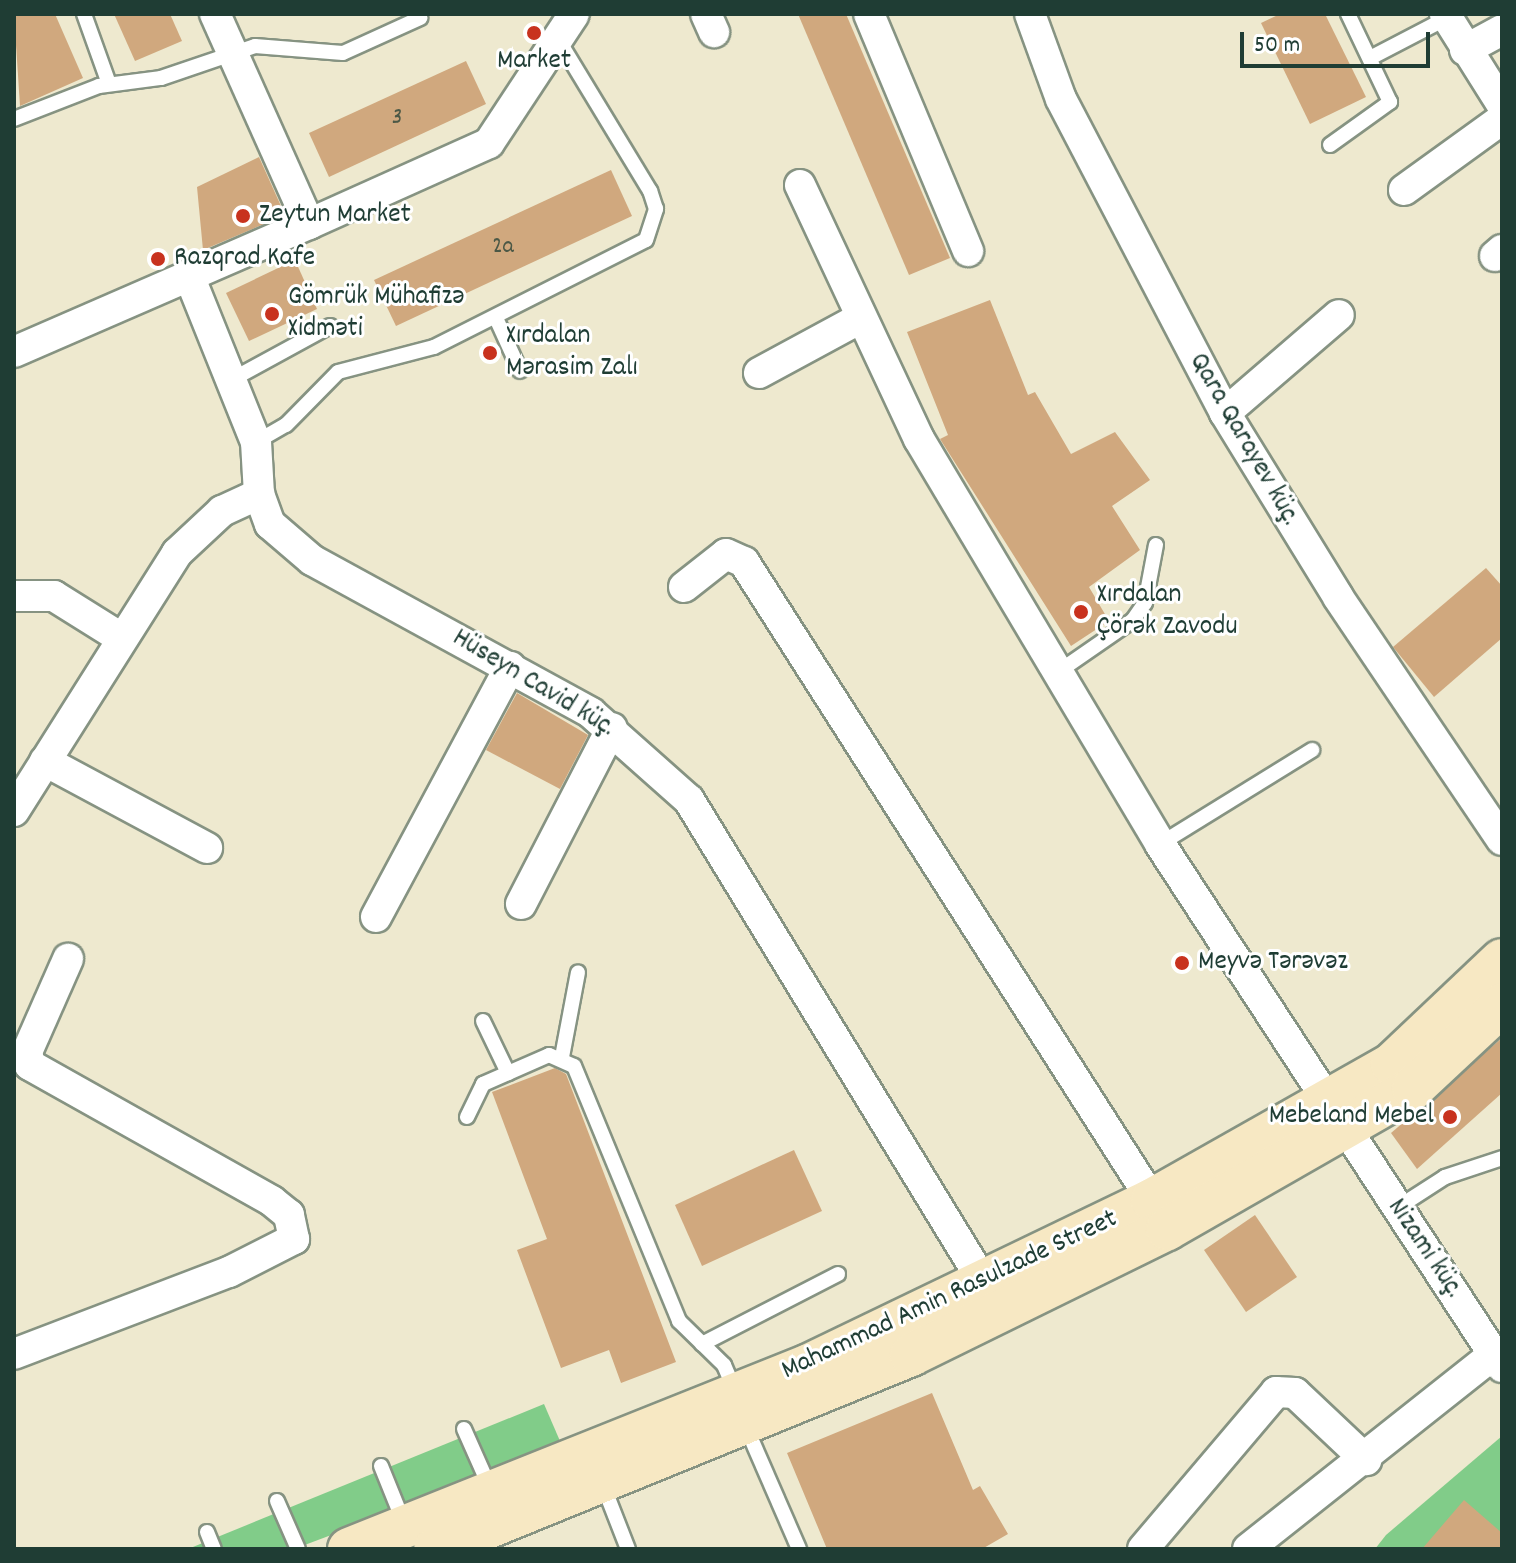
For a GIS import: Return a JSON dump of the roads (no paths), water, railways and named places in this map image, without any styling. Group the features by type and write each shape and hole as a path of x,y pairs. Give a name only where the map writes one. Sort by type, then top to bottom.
{"main road":[{"name":"Mahammad Amin Rasulzade Street","path":"421,1538 492,1494 741,1411 1041,1291 1337,1119 1422,1041 1502,960"},
{"name":"Mahammad Amin Rasulzade Street","path":"349,1549 421,1538 603,1485 984,1283 1152,1200 1413,1088 1502,1005"}],"street":[{"path":"215,14 309,224"},
{"path":"869,14 968,251"},
{"name":"Qara Qarayev küç.","path":"1030,14 1061,99 1225,413 1338,597 1502,840"},
{"path":"1446,16 1502,105"},
{"path":"14,352 190,278 489,143 566,26"},
{"path":"1465,50 1502,30"},
{"path":"1404,190 1502,119"},
{"name":"Nizami küç.","path":"800,185 859,319 919,439 1160,844 1337,1119 1499,1357"},
{"name":"Hüseyn Cavid küç.","path":"190,278 256,442 259,494 270,524 312,560 510,667 612,728 717,835 984,1283"},
{"path":"1225,413 1339,315"},
{"path":"759,373 859,319"},
{"path":"14,811 118,636 202,526 259,494"},
{"path":"684,587 726,554 744,562 1152,1200"},
{"path":"14,596 54,596 118,636"},
{"path":"376,917 510,667"},
{"path":"521,904 612,728"},
{"path":"45,761 207,848"},
{"path":"14,1354 270,1255 294,1239 289,1215 272,1201 30,1065 27,1052 68,959"},
{"path":"1248,1549 1499,1357"},
{"path":"1143,1549 1276,1392 1295,1393 1366,1460"}],"lane":[{"path":"84,14 109,84"},
{"path":"1330,145 1390,102 1372,57 1348,14"},
{"path":"1372,57 1446,16"},
{"path":"14,119 109,84 161,78 255,46 343,53 420,18"},
{"path":"256,442 286,425 338,372 434,347 637,248 655,223 650,191 566,26"},
{"path":"496,318 520,371"},
{"path":"231,380 330,326"},
{"path":"1058,672 1133,620 1145,603 1156,545"},
{"path":"1160,844 1312,750"},
{"path":"562,1057 578,972"},
{"path":"483,1021 508,1073"},
{"path":"467,1117 483,1084 549,1055 562,1057 574,1066 679,1321 724,1365 799,1549"},
{"path":"1397,1208 1445,1177 1502,1158"},
{"path":"702,1344 838,1274"},
{"path":"464,1429 492,1494"},
{"path":"381,1466 421,1538"},
{"path":"603,1485 628,1549"},
{"path":"277,1501 298,1549"},
{"path":"207,1532 214,1549"}],"place":[{"name":"Market","path":"534,33"},
{"name":"Zeytun Market","path":"243,216"},
{"name":"Razqrad Kafe","path":"158,259"},
{"name":"Gömrük Mühafizə Xidməti","path":"272,314"},
{"name":"Xırdalan Mərasim Zalı","path":"490,353"},
{"name":"Xırdalan Çörək Zavodu","path":"1081,612"},
{"name":"Meyvə Tərəvəz","path":"1182,963"},
{"name":"Mebeland Mebel","path":"1450,1117"}]}
